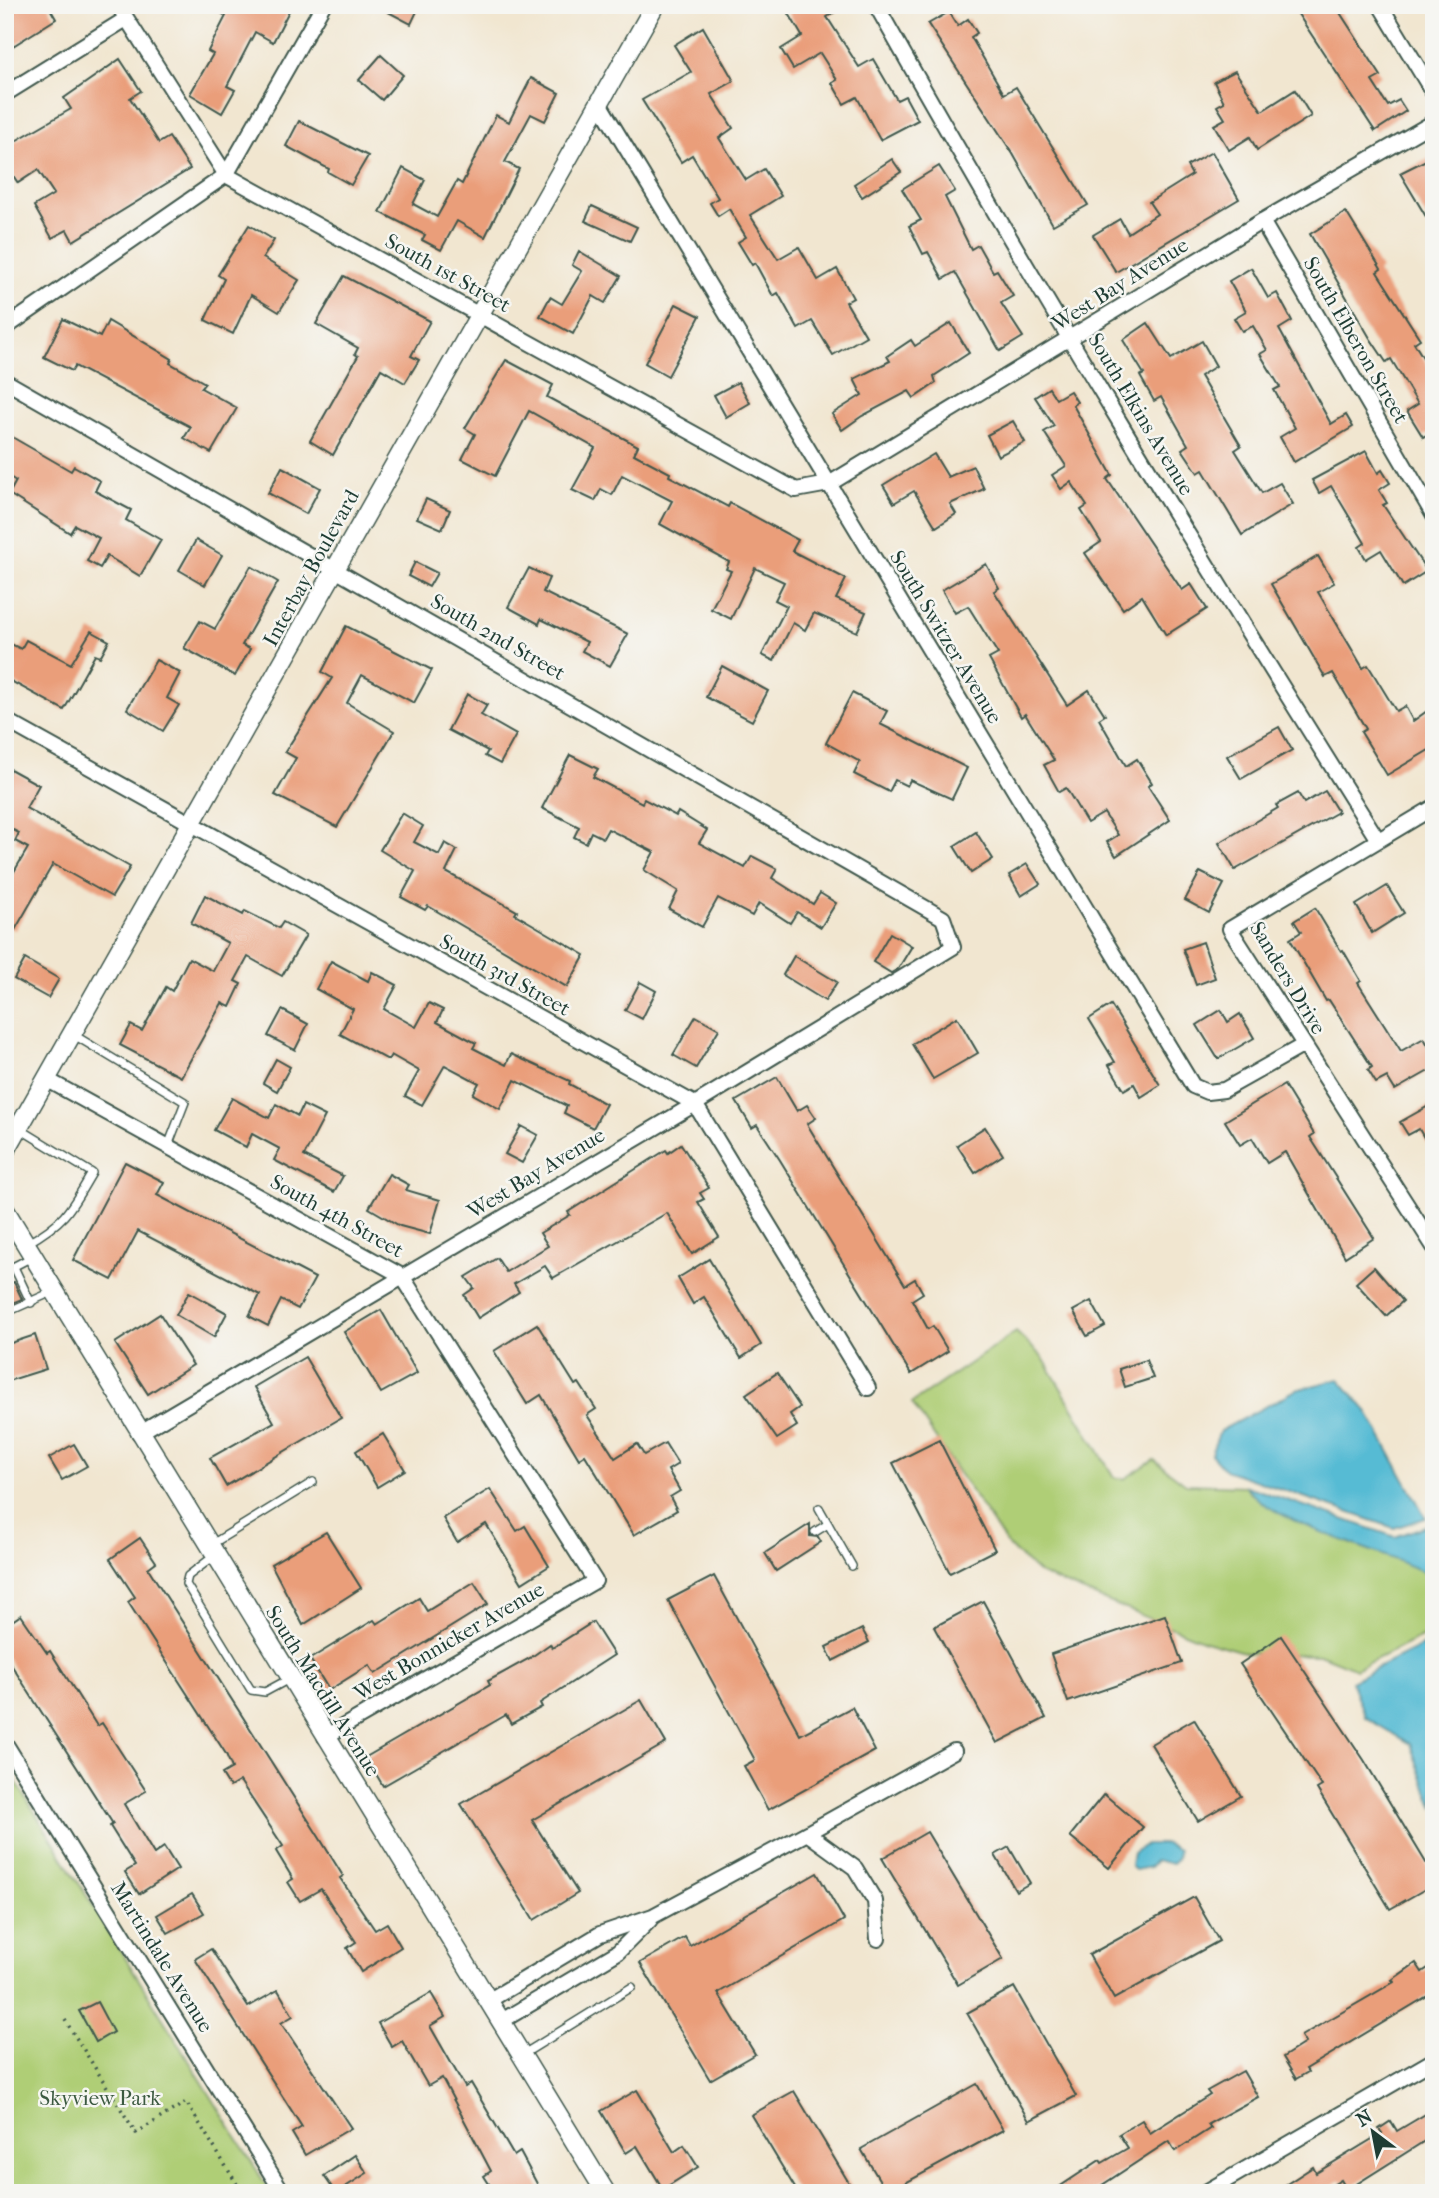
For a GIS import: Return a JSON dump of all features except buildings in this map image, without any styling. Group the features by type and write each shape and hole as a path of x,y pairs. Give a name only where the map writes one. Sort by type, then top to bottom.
{"street":[{"name":"South 1st Street","path":"118,5 226,175 796,490 829,484"},
{"path":"5,328 226,175 323,5"},
{"name":"Interbay Boulevard","path":"5,1152 655,5"},
{"name":"South Elkins Avenue","path":"876,5 1224,595 1378,840"},
{"path":"1380,5 1434,94"},
{"path":"5,94 126,19"},
{"name":"South Switzer Avenue","path":"599,103 1193,1086 1207,1093 1224,1090 1304,1045"},
{"name":"West Bay Avenue","path":"829,484 1262,221 1434,122"},
{"name":"South Elberon Street","path":"1262,221 1434,516"},
{"name":"South 2nd Street","path":"5,381 337,568 943,918 953,947"},
{"name":"South 3rd Street","path":"5,719 695,1104 868,1388"},
{"name":"Sanders Drive","path":"1434,807 1230,929 1434,1247"},
{"name":"West Bay Avenue","path":"139,1433 695,1104 953,947"},
{"name":"South 4th Street","path":"46,1079 402,1276 595,1581"},
{"name":"South Macdill Avenue","path":"5,1210 289,1679 606,2193"},
{"name":"West Bonnicker Avenue","path":"325,1737 595,1581"},
{"name":"Martindale Avenue","path":"5,1743 283,2193"},
{"path":"488,2001 600,1934 653,1916 954,1751"},
{"path":"807,1833 855,1868 874,1901 878,1939"},
{"path":"500,2022 618,1952 653,1916"},
{"path":"1204,2193 1434,2060"}],"lane":[{"path":"72,1033 185,1102 168,1147"},
{"path":"5,1271 14,1267 67,1216 92,1173 19,1128"},
{"path":"14,1267 31,1303"},
{"path":"7,1310 31,1303 54,1291"},
{"path":"289,1679 265,1692 251,1690 186,1584 188,1576 211,1551 313,1482"},
{"path":"819,1508 852,1566"},
{"path":"815,1532 828,1524"},
{"path":"521,2055 632,1987"}],"path":[{"path":"65,2020 136,2133 186,2102 240,2189"}],"green space":[{"path":"1016,1332 1043,1358 1114,1477 1124,1479 1154,1460 1186,1484 1246,1486 1250,1493 1352,1544 1413,1565 1434,1578 1434,1631 1356,1669 1322,1655 1247,1653 1202,1640 1040,1574 1008,1546 912,1403"},
{"name":"Skyview Park","path":"5,1764 271,2193 5,2193"}],"water":[{"path":"1339,1379 1367,1411 1426,1518 1394,1528 1225,1470 1211,1454 1220,1431 1296,1390"},
{"path":"1246,1486 1395,1537 1434,1523 1434,1578 1280,1513 1259,1500"},
{"path":"1434,1640 1434,1809 1410,1744 1365,1717 1351,1681"},
{"path":"1146,1844 1165,1844 1178,1850 1177,1859 1172,1864 1156,1860 1150,1867 1135,1870 1131,1865 1133,1853"}]}
